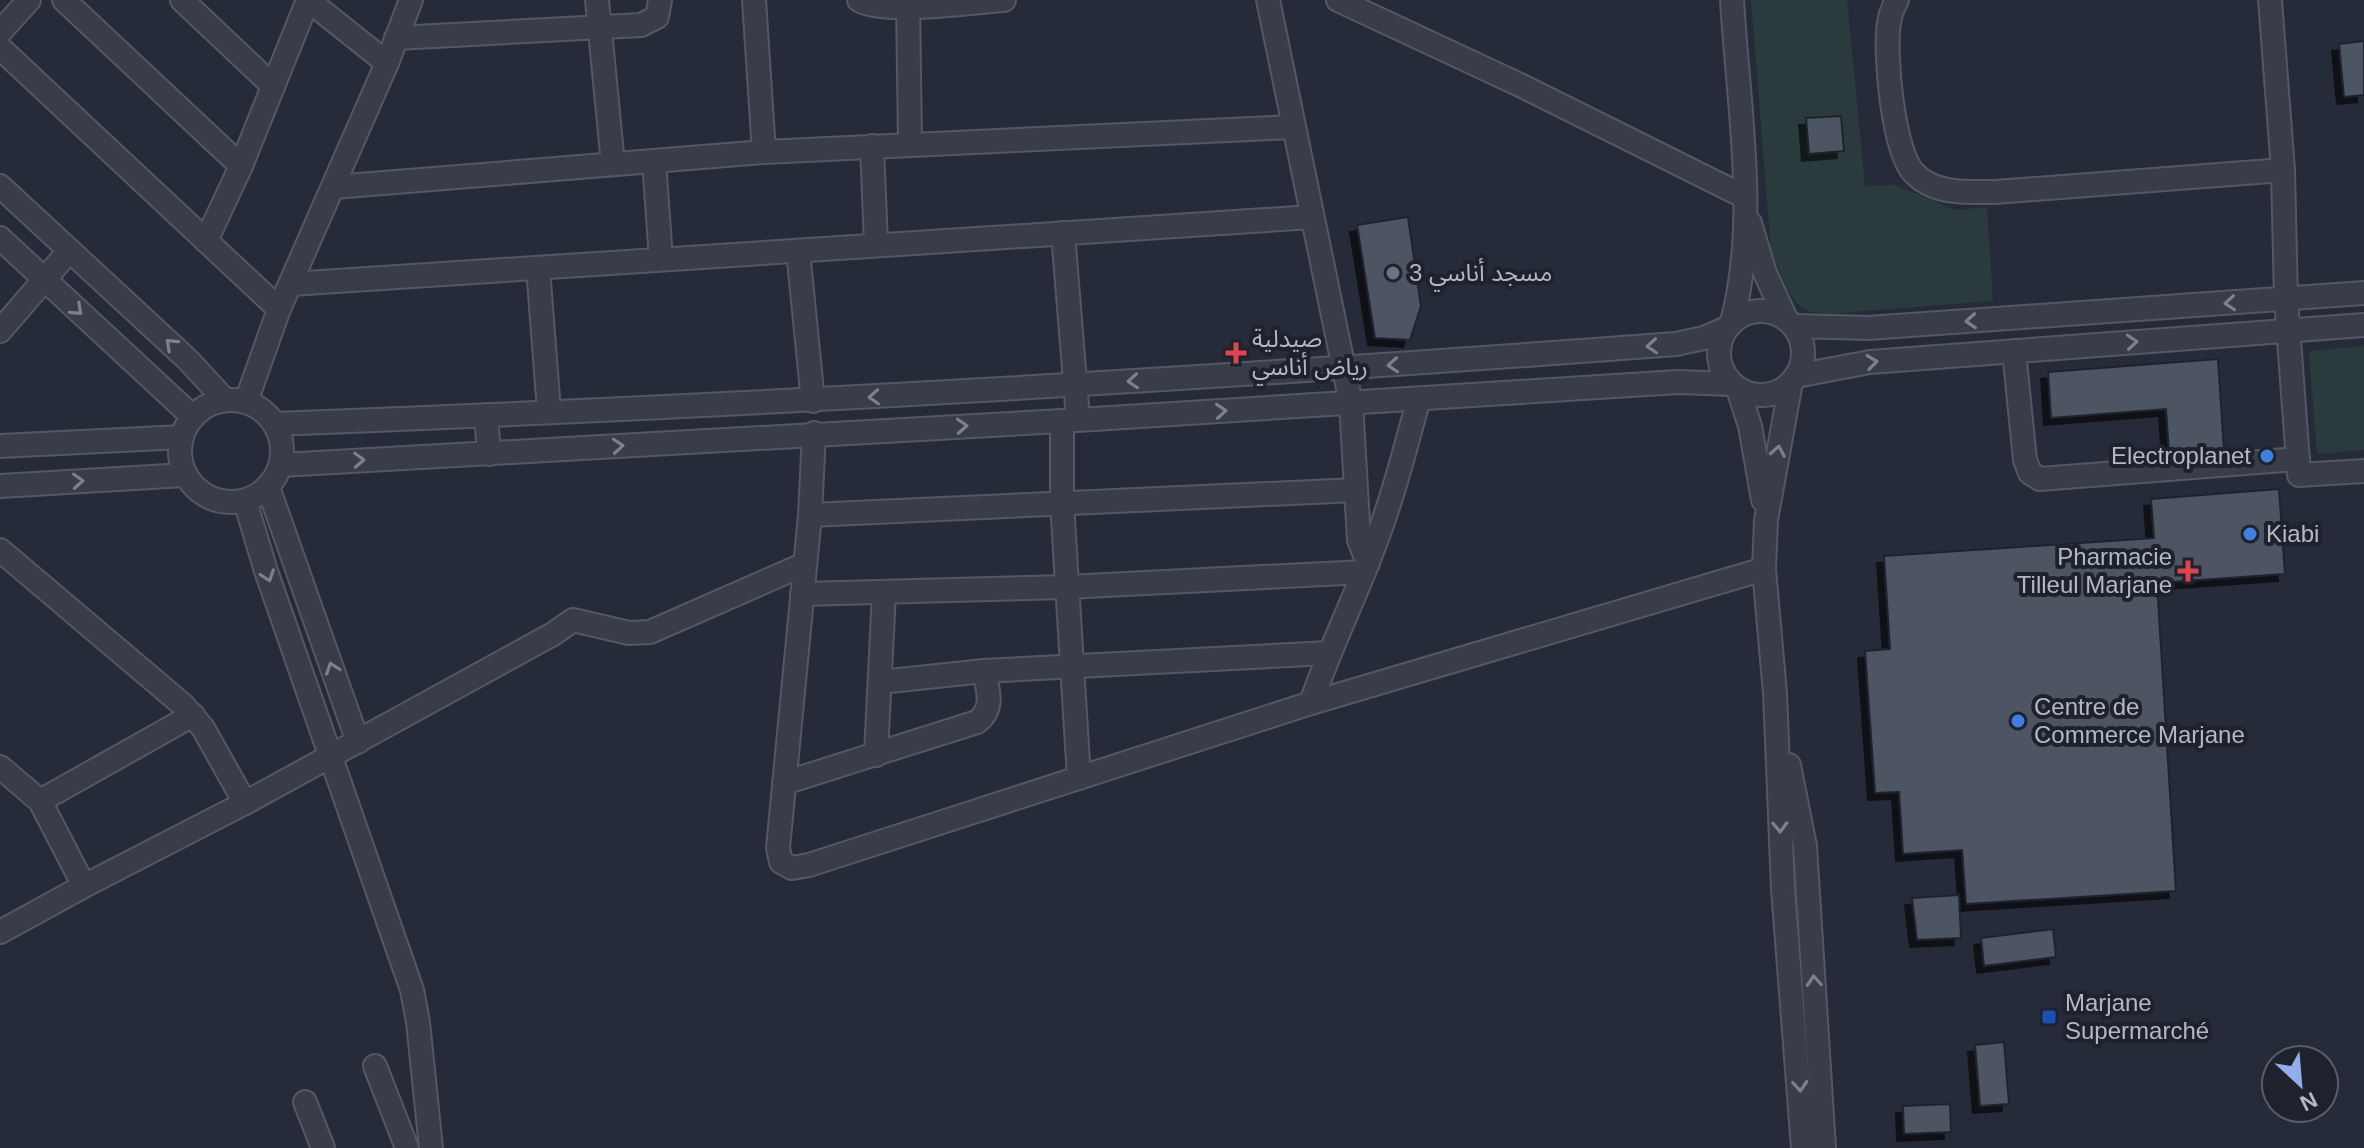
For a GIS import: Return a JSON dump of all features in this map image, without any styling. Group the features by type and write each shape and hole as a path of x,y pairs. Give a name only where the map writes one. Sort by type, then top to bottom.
{"street":[{"path":"0,32 29,0"},
{"path":"64,0 241,166"},
{"path":"182,0 273,86"},
{"path":"206,241 241,166 308,0 387,63"},
{"path":"236,401 334,187 411,0"},
{"path":"597,0 613,164"},
{"path":"396,38 648,23 660,12 660,0"},
{"path":"754,0 764,152"},
{"path":"859,0 874,5 1004,0"},
{"path":"1268,0 1292,127 1345,368 1351,403 1359,540 1366,567"},
{"path":"1338,0 1520,85 1746,202 1765,273 1803,351 1801,364 1793,379 1766,520 1764,569 1775,693 1783,889 1803,1148"},
{"path":"1732,0 1746,202 1739,295 1730,325 1721,339 1720,363 1735,386 1753,439 1766,520"},
{"path":"1897,0 1889,20 1887,45 1897,135 1903,157 1914,173 1933,186 1954,192 1995,192 2283,170"},
{"path":"2270,0 2283,170 2286,299 2299,475 2364,471"},
{"path":"908,3 910,144"},
{"path":"0,48 279,309"},
{"path":"334,187 764,152 1292,127"},
{"path":"872,146 876,244"},
{"path":"654,161 661,259"},
{"path":"0,186 187,359 236,401 263,410 275,424 281,437 281,465 268,487 245,501 227,503 210,499 195,489 185,475 180,456 182,437 193,417 206,407 236,401"},
{"path":"291,284 1312,217"},
{"path":"1063,233 1074,385 1062,503 1079,778"},
{"path":"0,238 193,417"},
{"path":"0,331 69,251"},
{"path":"798,251 813,401"},
{"path":"538,268 549,411"},
{"path":"275,424 813,401 1676,344 1704,338 1749,312 1759,311 1777,314 1790,322 1868,328 2364,293"},
{"path":"281,465 1678,382 1735,386 1751,394 1766,395 1779,391 1793,379 1870,362 2364,325"},
{"path":"2014,351 2025,460 2030,473 2040,479 2298,459"},
{"path":"1311,703 1328,653 1387,512 1419,399"},
{"path":"782,401 785,436"},
{"path":"486,415 489,454"},
{"path":"814,433 810,515 779,856 786,867 792,868 1311,703 1764,569"},
{"path":"0,446 182,437"},
{"path":"0,486 185,475"},
{"path":"268,487 358,742"},
{"path":"810,515 1356,490"},
{"path":"245,501 266,571 412,990 431,1148"},
{"path":"0,550 193,715 245,803"},
{"path":"0,932 358,742 573,620 629,633 650,632 805,564"},
{"path":"802,594 1066,587 1366,567"},
{"path":"876,755 884,592"},
{"path":"880,682 1072,665 1328,653"},
{"path":"784,783 965,726 983,717 989,705 984,671"},
{"path":"1775,693 1805,846 1824,1148"},
{"path":"40,801 193,715"},
{"path":"0,767 40,801 84,886"},
{"path":"375,1066 407,1148"},
{"path":"305,1102 323,1148"}],"shaded area":[{"path":"1751,0 1847,0 1865,186 1895,185 1955,210 1987,207 1993,301 1825,314 1808,311 1797,304 1788,291 1771,250"},
{"path":"2364,346 2364,450 2317,454 2309,351"}],"building":[{"path":"2364,41 2364,95 2344,97 2339,44"},
{"path":"1841,116 1844,151 1809,154 1806,118"},
{"path":"1408,217 1421,306 1410,340 1375,338 1357,225"},
{"path":"2218,359 2224,450 2169,454 2166,409 2051,418 2048,372"},
{"name":"Centre de Commerce Marjane","path":"2279,489 2285,574 2157,583 2176,891 1966,904 1962,850 1903,854 1899,792 1875,793 1865,651 1890,649 1884,556 2154,538 2151,499"},
{"path":"1959,895 1961,938 1917,940 1912,898"},
{"path":"2053,929 2056,957 1984,966 1981,938"},
{"path":"2004,1042 2009,1104 1980,1106 1975,1045"},
{"path":"1950,1104 1951,1132 1904,1134 1903,1106"}],"place":[{"name":"مسجد أناسي 3","path":"1393,273"},
{"name":"صيدلية رياض أناسي","path":"1236,353"},
{"name":"Electroplanet","path":"2267,456"},
{"name":"Kiabi","path":"2250,534"},
{"name":"Pharmacie Tilleul Marjane","path":"2188,571"},
{"name":"Centre de Commerce Marjane","path":"2018,721"},
{"name":"Marjane Supermarché","path":"2049,1017"}]}
